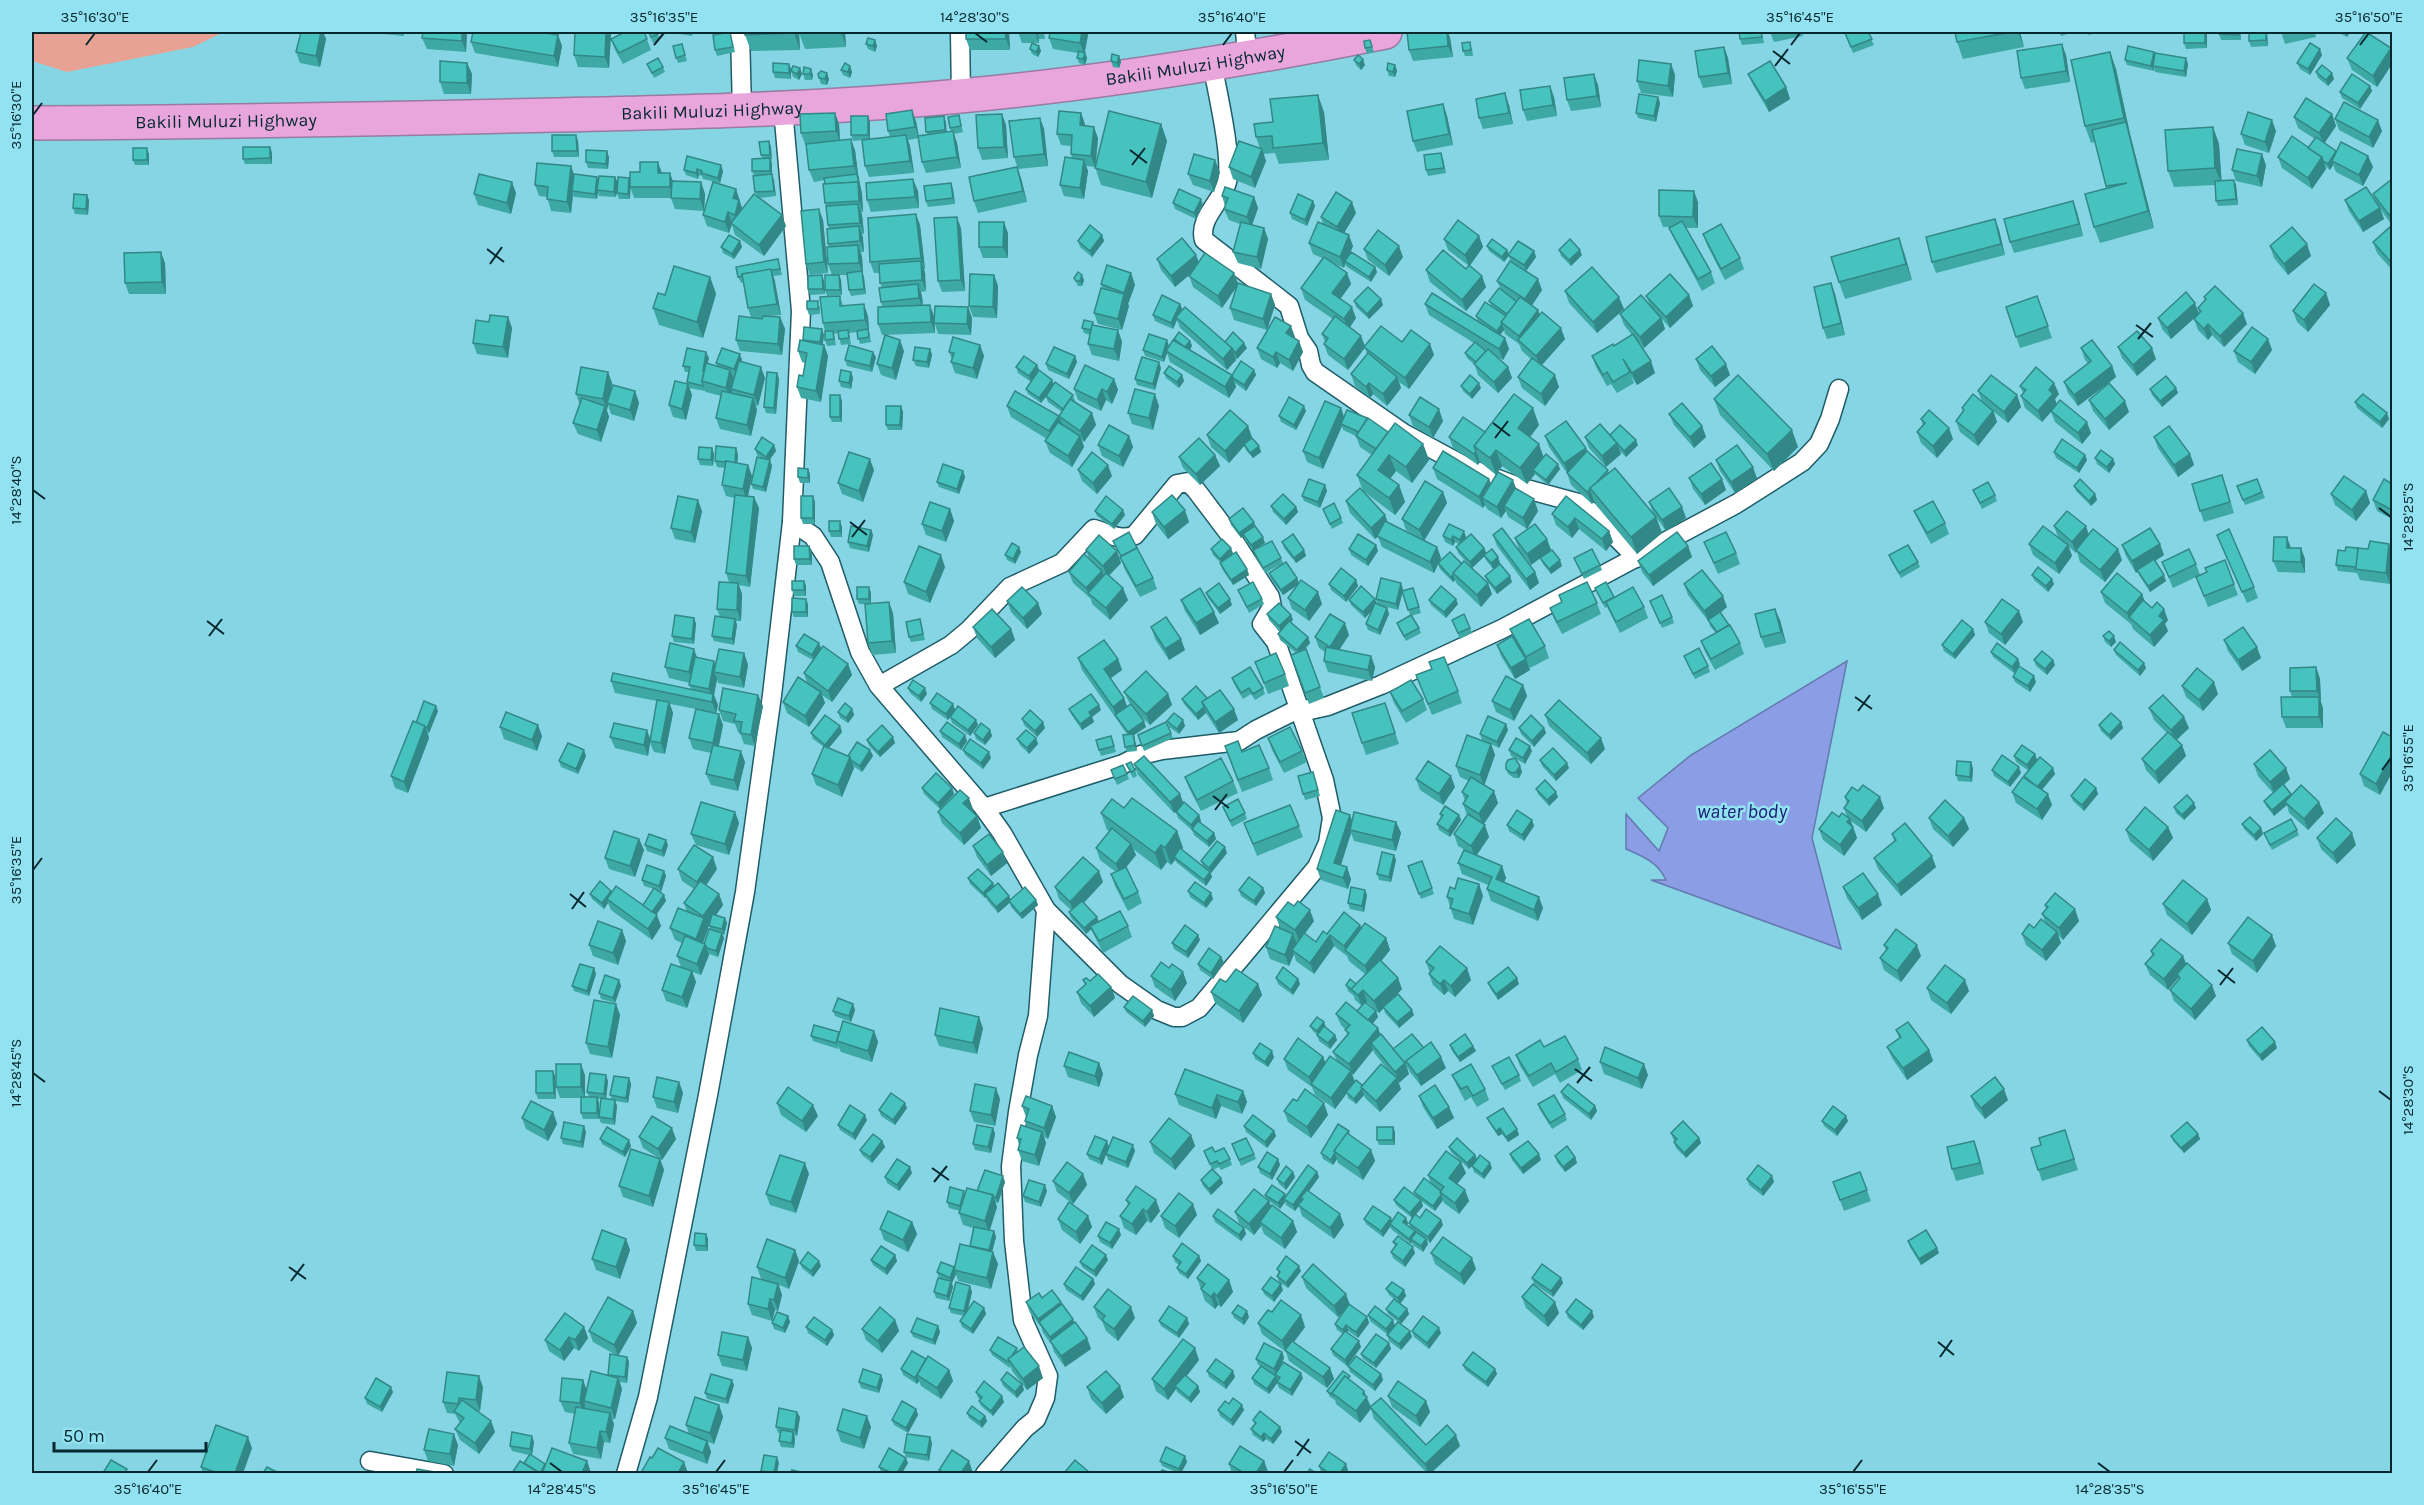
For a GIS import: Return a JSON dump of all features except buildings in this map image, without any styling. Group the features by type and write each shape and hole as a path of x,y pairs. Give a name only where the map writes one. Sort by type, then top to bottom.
{"highway":[{"name":"Bakili Muluzi Highway","path":"32,123 403,118 783,109 960,96 1212,63 1246,45 1385,32"}],"street":[{"path":"740,32 742,110"},
{"path":"960,32 960,96"},
{"path":"1212,63 1228,170 1223,192 1204,223 1202,232 1204,240 1289,306 1299,338 1308,351 1315,372 1403,433 1468,468 1519,487 1578,503 1591,512 1637,558"},
{"path":"627,1473 648,1397 708,1095 745,892 772,695 792,522 801,311 783,109"},
{"path":"984,808 1123,764 1141,755 1161,750 1239,741 1300,708 1310,710 1328,706 1381,685 1502,629 1736,504 1802,462 1819,444 1839,389"},
{"path":"792,522 813,536 830,562 860,652 879,686 984,808 1002,833 1046,910 1120,984 1157,1010 1174,1017 1182,1017 1199,1008 1317,867 1328,843 1332,818 1324,780 1276,642 1262,624 1272,607 1270,597 1230,535 1188,482 1178,484 1135,535 1130,538 1118,537 1094,529 1062,564 1010,587 969,630 951,645 879,686"},
{"path":"985,1473 1025,1428 1036,1419 1045,1398 1048,1376 1023,1320 1014,1241 1011,1166 1018,1112 1032,1035 1038,1016 1046,910"},
{"path":"370,1461 444,1473"}],"shaded area":[{"path":"32,32 224,32 193,47 67,72 32,61"}],"water":[{"name":"water body","path":"1847,661 1812,838 1841,949 1651,880 1666,880 1655,864 1626,849 1626,814 1659,851 1668,828 1638,798 1691,755"}]}
